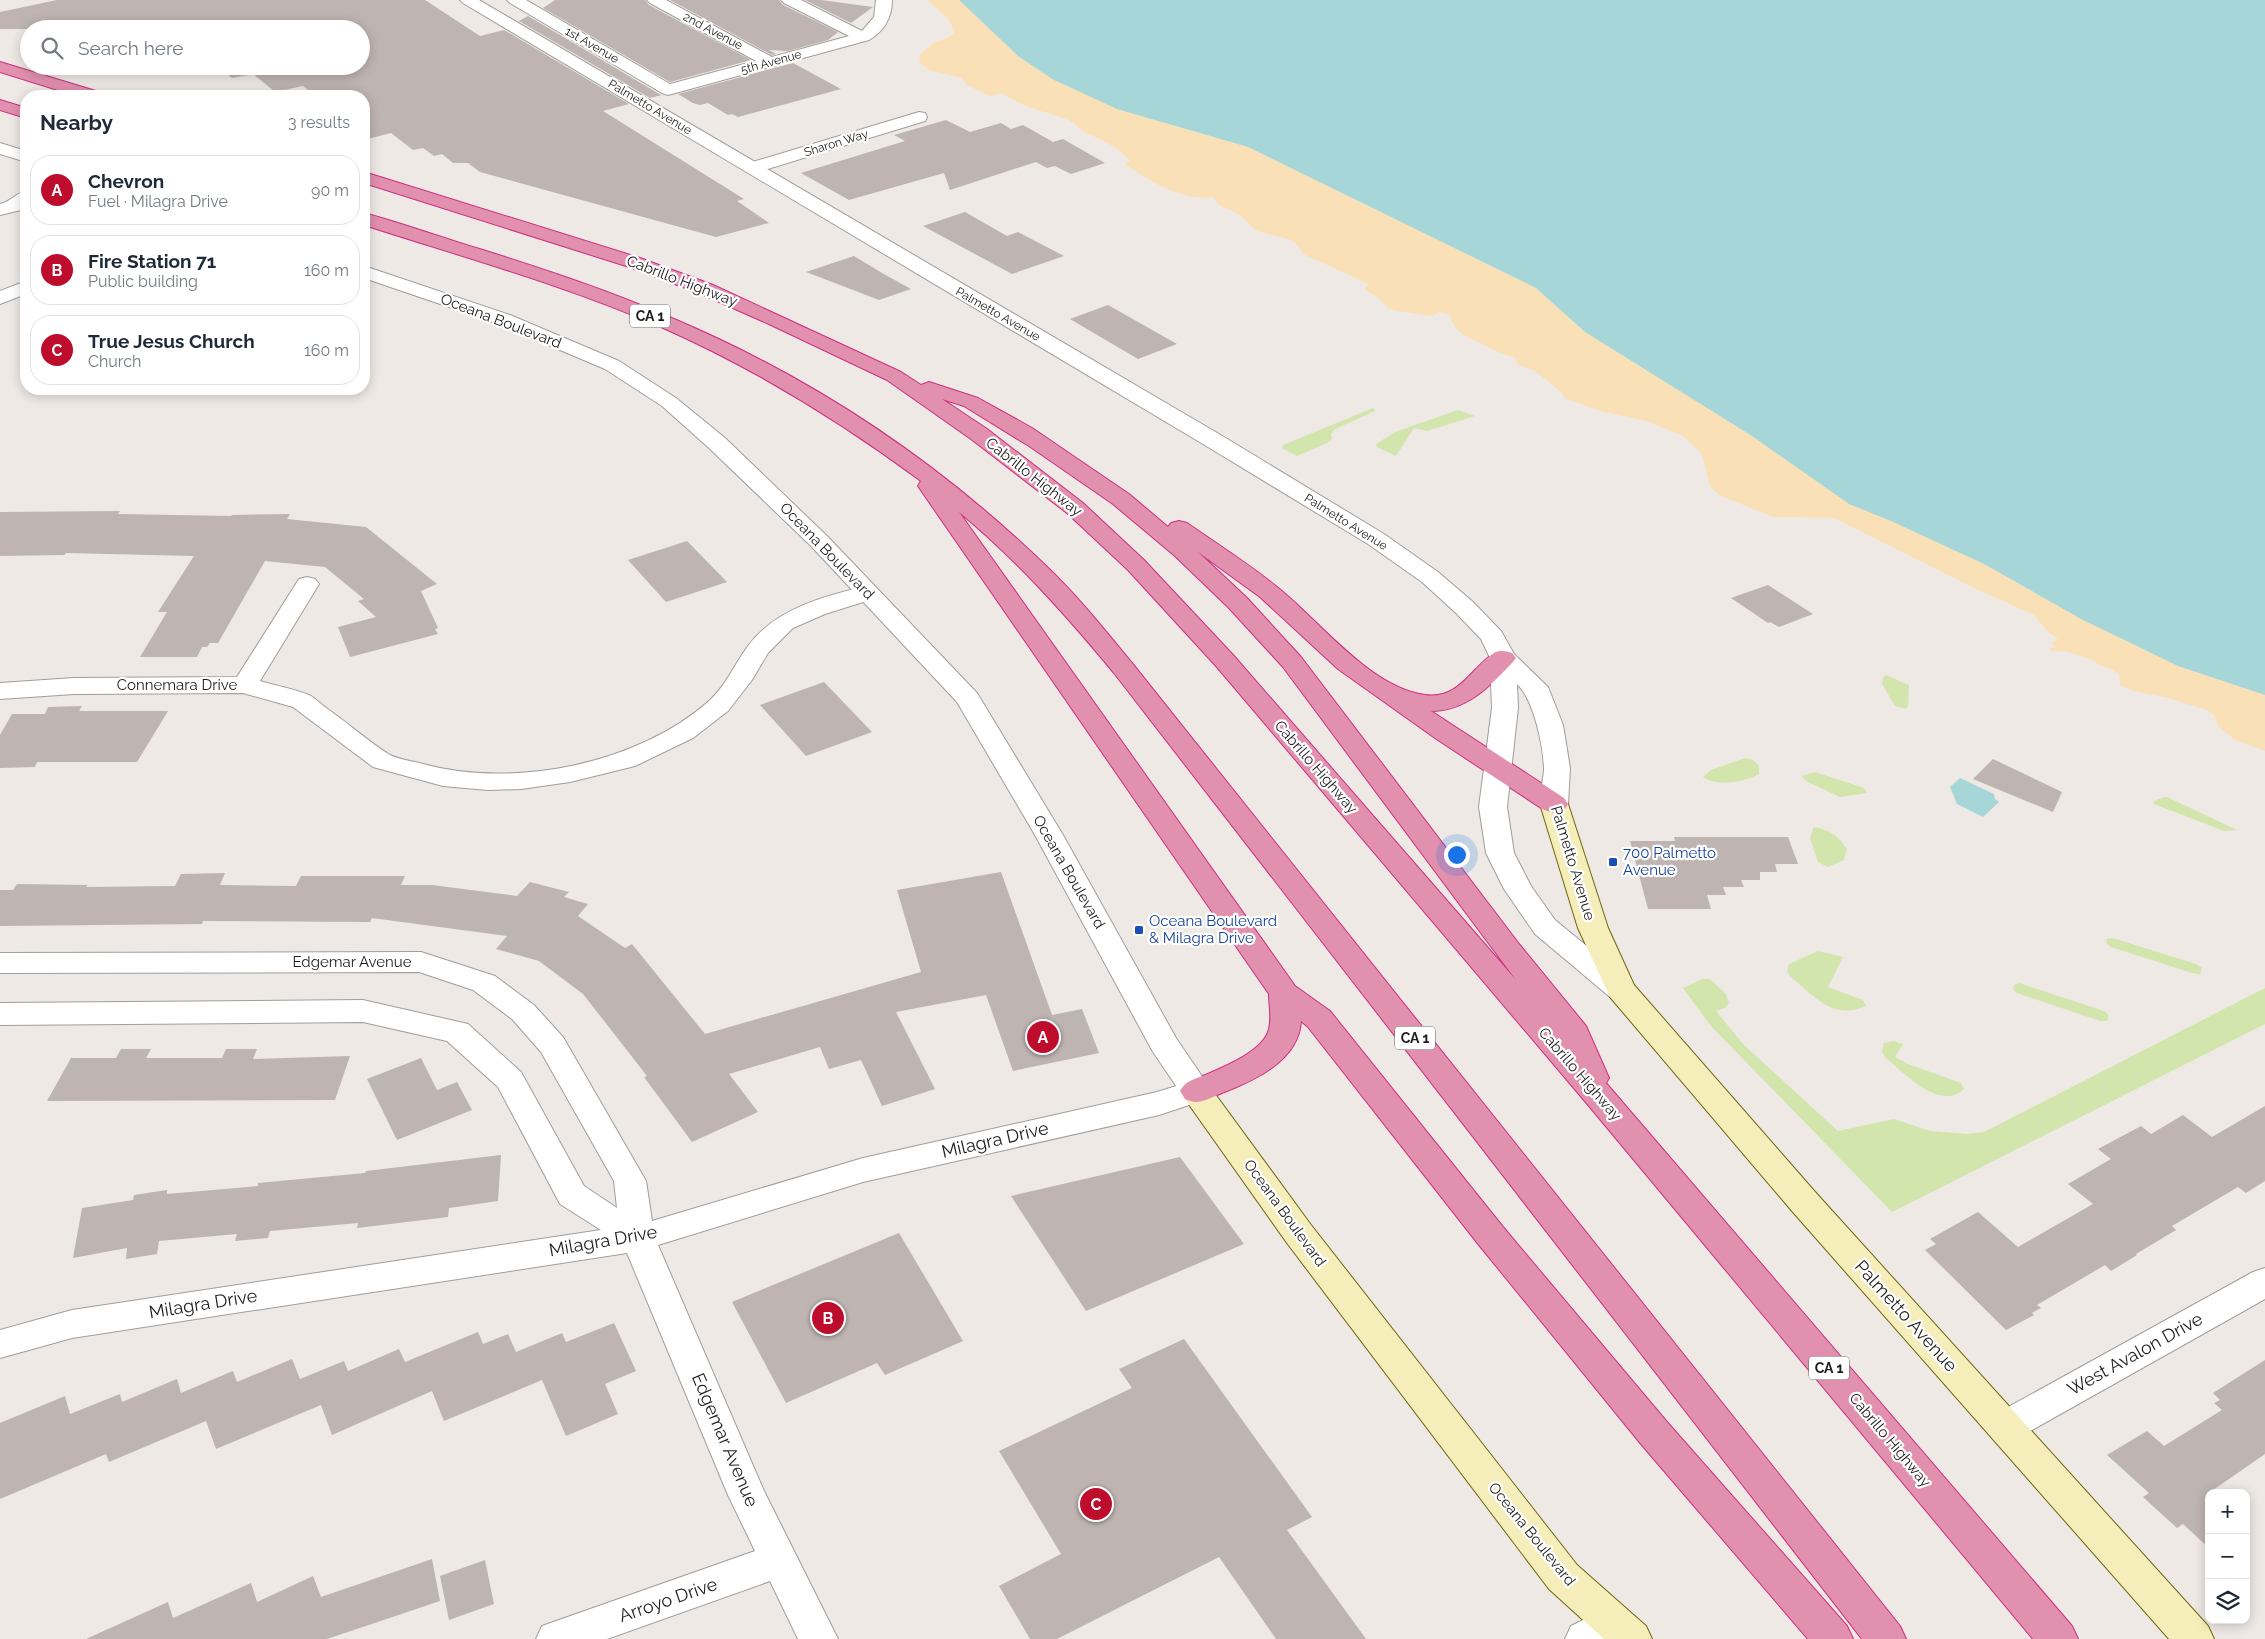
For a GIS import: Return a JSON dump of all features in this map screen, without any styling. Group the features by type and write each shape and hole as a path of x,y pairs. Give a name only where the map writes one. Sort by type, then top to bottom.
{"highway":[{"path":"0,67 20,73"},
{"path":"26,75 75,90"},
{"path":"0,105 20,112"},
{"name":"Cabrillo Highway","path":"370,179 588,247 670,276 742,304 894,376 979,434 1043,482 1105,535 1148,577 1225,661 1600,1098 2058,1639"},
{"name":"CA 1","path":"370,221 571,286 679,328 798,389 849,419 914,464 1007,541 1067,602 1100,640 1886,1639"},
{"path":"894,376 971,402 1187,533 1270,592 1347,664 1554,804"},
{"path":"1024,433 1121,499 1183,550 1238,603 1292,662 1504,943 1576,1034 1600,1098"},
{"path":"914,464 981,564 1033,633 1284,993 1318,1019 1491,1236 1636,1410 1833,1639"},
{"path":"1387,692 1426,703 1448,702 1476,685 1503,658"},
{"path":"1196,1091 1227,1079 1246,1069 1267,1055 1278,1044 1285,1030 1284,993"}],"main road":[{"name":"Palmetto Avenue","path":"1554,804 1590,919 1621,990 1804,1202 2194,1639"},
{"name":"Oceana Boulevard","path":"1196,1091 1299,1234 1563,1578 1610,1634"}],"street":[{"name":"Palmetto Avenue","path":"468,0 1216,442 1376,539 1430,577 1464,606 1492,636 1503,658 1535,687 1550,724 1557,768 1554,804"},
{"name":"1st Avenue","path":"515,0 668,90"},
{"name":"2nd Avenue","path":"655,0 770,62"},
{"path":"789,0 868,34 882,21 884,0"},
{"name":"5th Avenue","path":"668,90 868,34"},
{"name":"Sharon Way","path":"752,168 919,117"},
{"path":"0,148 20,155"},
{"name":"Oceana Boulevard","path":"370,274 503,319 612,365 669,402 717,442 819,541 968,698 1054,843 1164,1044 1196,1091"},
{"path":"0,298 20,290"},
{"path":"245,685 306,584"},
{"name":"Connemara Drive","path":"0,691 74,686 245,685 302,702 382,762 443,778 488,782 521,781 570,774 626,760 684,732 719,706 739,680 758,649 784,623 816,609 867,593"},
{"name":"Palmetto Avenue","path":"1503,658 1505,708 1500,767 1493,807 1500,853 1518,890 1545,927 1621,990"},
{"name":"Edgemar Avenue","path":"0,963 421,962 484,983 523,1012 552,1045 630,1181 638,1238 747,1495 818,1639"},
{"path":"0,1014 363,1011 457,1032 510,1080 572,1195 638,1238"},
{"name":"Milagra Drive","path":"0,1344 72,1324 638,1238 863,1170 1159,1103 1196,1091"},
{"name":"West Avalon Drive","path":"2005,1427 2265,1282"},
{"name":"Arroyo Drive","path":"556,1639 780,1560"}],"green space":[{"path":"1373,408 1375,410 1373,412 1335,429 1331,434 1332,439 1327,443 1297,456 1282,448 1283,445"},
{"path":"1458,410 1475,416 1427,431 1414,428 1396,456 1377,447 1376,444 1395,432"},
{"path":"1886,675 1909,685 1908,707 1905,709 1895,706 1882,684 1883,677"},
{"path":"1745,758 1753,760 1759,766 1759,774 1739,781 1723,783 1703,777 1711,770"},
{"path":"1815,772 1864,788 1867,793 1840,797 1806,781 1802,776"},
{"path":"2164,797 2237,830 2224,831 2154,804 2154,801"},
{"path":"1814,827 1833,834 1840,840 1847,849 1844,860 1828,867 1818,862 1810,838"},
{"path":"2113,938 2196,964 2202,968 2200,974 2111,947 2106,943 2107,939"},
{"path":"1818,951 1843,957 1828,987 1863,1000 1866,1006 1854,1010 1834,1008 1816,998 1790,976 1787,971 1789,964"},
{"path":"1702,979 1710,979 1726,994 1729,1003 1725,1008 1716,1011 1744,1045 1838,1131 1894,1119 1930,1131 1967,1134 1984,1132 2265,988 2265,1024 1892,1212 1710,1025 1683,988"},
{"path":"2019,983 2104,1011 2109,1015 2107,1021 2100,1021 2017,993 2013,989 2014,985"},
{"path":"1894,1041 1903,1044 1895,1057 1908,1064 1961,1083 1964,1089 1954,1095 1944,1096 1923,1088 1885,1057 1882,1052 1884,1043"}],"sand":[{"path":"928,0 959,0 1018,56 1052,79 1174,126 1248,147 1536,288 1585,332 1752,436 1849,504 1891,521 1984,564 2081,619 2178,666 2265,695 2265,751 2235,740 2218,726 2215,716 2207,710 2168,698 2134,691 2120,685 2119,674 2111,669 2066,651 2053,652 2049,649 2055,647 2052,642 2058,639 2048,632 2034,615 1972,587 1834,518 1773,517 1721,496 1710,487 1702,454 1683,436 1646,421 1600,411 1565,398 1561,392 1535,371 1517,364 1515,357 1463,334 1455,327 1450,315 1439,312 1432,316 1388,308 1377,297 1364,289 1369,284 1303,254 1300,248 1291,240 1257,231 1244,218 1218,204 1214,197 1203,198 1179,193 1144,177 1125,164 1130,160 1120,151 1085,132 1069,120 1025,105 1002,93 989,96 967,85 962,78 929,70 920,63 919,55 935,42 947,38 954,33 950,21"}],"water":[{"path":"959,0 2265,0 2265,695 2178,666 2081,619 1984,564 1891,521 1849,504 1752,436 1585,332 1536,288 1248,147 1117,109 1052,79 1018,56"},
{"path":"1960,778 1994,794 1995,799 1999,802 1983,817 1957,804 1950,787"}],"building":[{"path":"57,0 425,0 480,36 504,30 629,104 603,111 744,199 737,201 769,223 716,237 480,172 468,163 453,163 442,154 434,156 423,148 413,150 391,133 370,138 370,90 308,90 303,86 284,90 273,90 254,75 370,75 370,20 20,20 20,29 0,29 0,12"},
{"path":"555,0 645,0 649,5 751,60 670,82 543,8"},
{"path":"670,0 779,0 783,5 838,32 828,40 788,51 769,50 776,54 772,55"},
{"path":"805,0 821,0 873,7 851,23"},
{"path":"528,16 662,95 650,98 519,21"},
{"path":"793,63 841,89 738,117 732,114 728,115 708,103 700,105 693,103 678,94"},
{"path":"228,75 248,75 232,78"},
{"path":"946,120 970,132 1001,123 1011,129 1023,125 1053,142 1063,139 1105,163 1071,174 1055,166 1047,168 1036,162 950,190 944,173 849,200 801,173 905,141 894,135"},
{"path":"965,212 1007,236 1018,232 1064,256 1012,274 923,226"},
{"path":"854,256 911,289 879,300 806,272"},
{"path":"1108,305 1177,344 1138,359 1070,319"},
{"path":"120,511 118,514 231,516 290,514 287,519 366,527 437,584 421,591 438,628 435,629 438,634 350,657 338,627 376,617 358,601 364,599 325,567 265,561 218,643 210,643 207,647 202,647 197,657 140,657 167,612 158,612 194,556 66,553 64,555 0,556 0,512"},
{"path":"687,541 727,582 666,602 628,560"},
{"path":"1768,585 1813,614 1779,627 1770,622 1768,623 1731,598"},
{"path":"824,682 872,732 806,756 760,705"},
{"path":"82,706 79,711 168,711 137,762 37,762 35,767 0,768 0,735 12,714 45,714 48,707"},
{"path":"1993,759 2062,792 2053,812 1973,779"},
{"path":"1674,837 1788,837 1798,864 1775,864 1777,872 1760,872 1760,880 1741,880 1744,887 1723,887 1726,895 1707,895 1711,909 1648,909 1630,841 1675,841"},
{"path":"1001,872 1052,1015 1082,1009 1099,1053 1013,1071 986,995 896,1012 935,1089 882,1106 861,1060 829,1069 820,1047 729,1074 758,1112 692,1142 644,1077 647,1076 583,994 539,961 496,949 507,936 372,918 370,922 203,921 202,924 0,926 0,890 13,890 17,884 88,885 86,887 175,886 181,874 225,873 220,885 296,886 301,876 405,876 401,885 432,885 517,896 530,882 569,892 564,897 588,904 578,916 625,948 632,944 705,1034 921,972 897,890"},
{"path":"121,1049 151,1049 146,1058 222,1058 226,1049 257,1049 253,1059 350,1056 335,1100 47,1101 71,1058 116,1058"},
{"path":"421,1058 437,1090 457,1082 472,1110 397,1140 367,1079"},
{"path":"2265,1106 2265,1181 2246,1193 2238,1187 2172,1226 2176,1230 2111,1271 2105,1265 2037,1305 2041,1308 2032,1313 2034,1315 2006,1330 1925,1250 1936,1244 1930,1239 1978,1212 2018,1247 2093,1204 2068,1184 2111,1159 2098,1149 2141,1126 2151,1134 2183,1115 2212,1137"},
{"path":"501,1155 498,1201 449,1208 448,1217 357,1228 358,1223 270,1231 268,1238 235,1241 237,1234 159,1241 157,1254 126,1259 127,1248 73,1258 82,1208 133,1200 134,1195 167,1190 167,1194 258,1186 258,1183 365,1173 366,1171"},
{"path":"1180,1157 1244,1244 1086,1311 1011,1196"},
{"path":"899,1233 963,1341 885,1375 877,1363 786,1403 732,1302"},
{"path":"614,1323 636,1371 605,1384 618,1414 566,1436 542,1380 444,1421 432,1391 332,1435 321,1405 216,1449 206,1421 109,1462 106,1454 0,1499 0,1423 65,1396 70,1414 120,1394 122,1402 177,1379 181,1393 233,1371 237,1382 292,1359 300,1379 344,1361 348,1371 399,1349 405,1362 478,1332 483,1344 508,1334 516,1352 562,1333 566,1342"},
{"path":"1184,1339 1312,1517 1287,1530 1366,1639 1276,1639 1219,1557 1057,1639 1030,1639 999,1586 1061,1554 999,1451 1132,1388 1119,1369"},
{"path":"2265,1360 2265,1454 2214,1489 2205,1489 2205,1544 2183,1524 2177,1528 2143,1497 2149,1493 2107,1455 2147,1431 2164,1446 2222,1410 2214,1403 2220,1400 2213,1393"},
{"path":"432,1559 440,1601 327,1639 86,1639 168,1602 173,1618 251,1583 257,1602 313,1576 321,1597"},
{"path":"485,1560 494,1604 449,1620 440,1576"}],"place":[{"name":"700 Palmetto Avenue","path":"1613,862"},
{"name":"Oceana Boulevard & Milagra Drive","path":"1139,930"},
{"name":"Chevron","path":"1043,1037"},
{"name":"Fire Station 71","path":"828,1318"},
{"name":"True Jesus Church","path":"1096,1504"}]}
